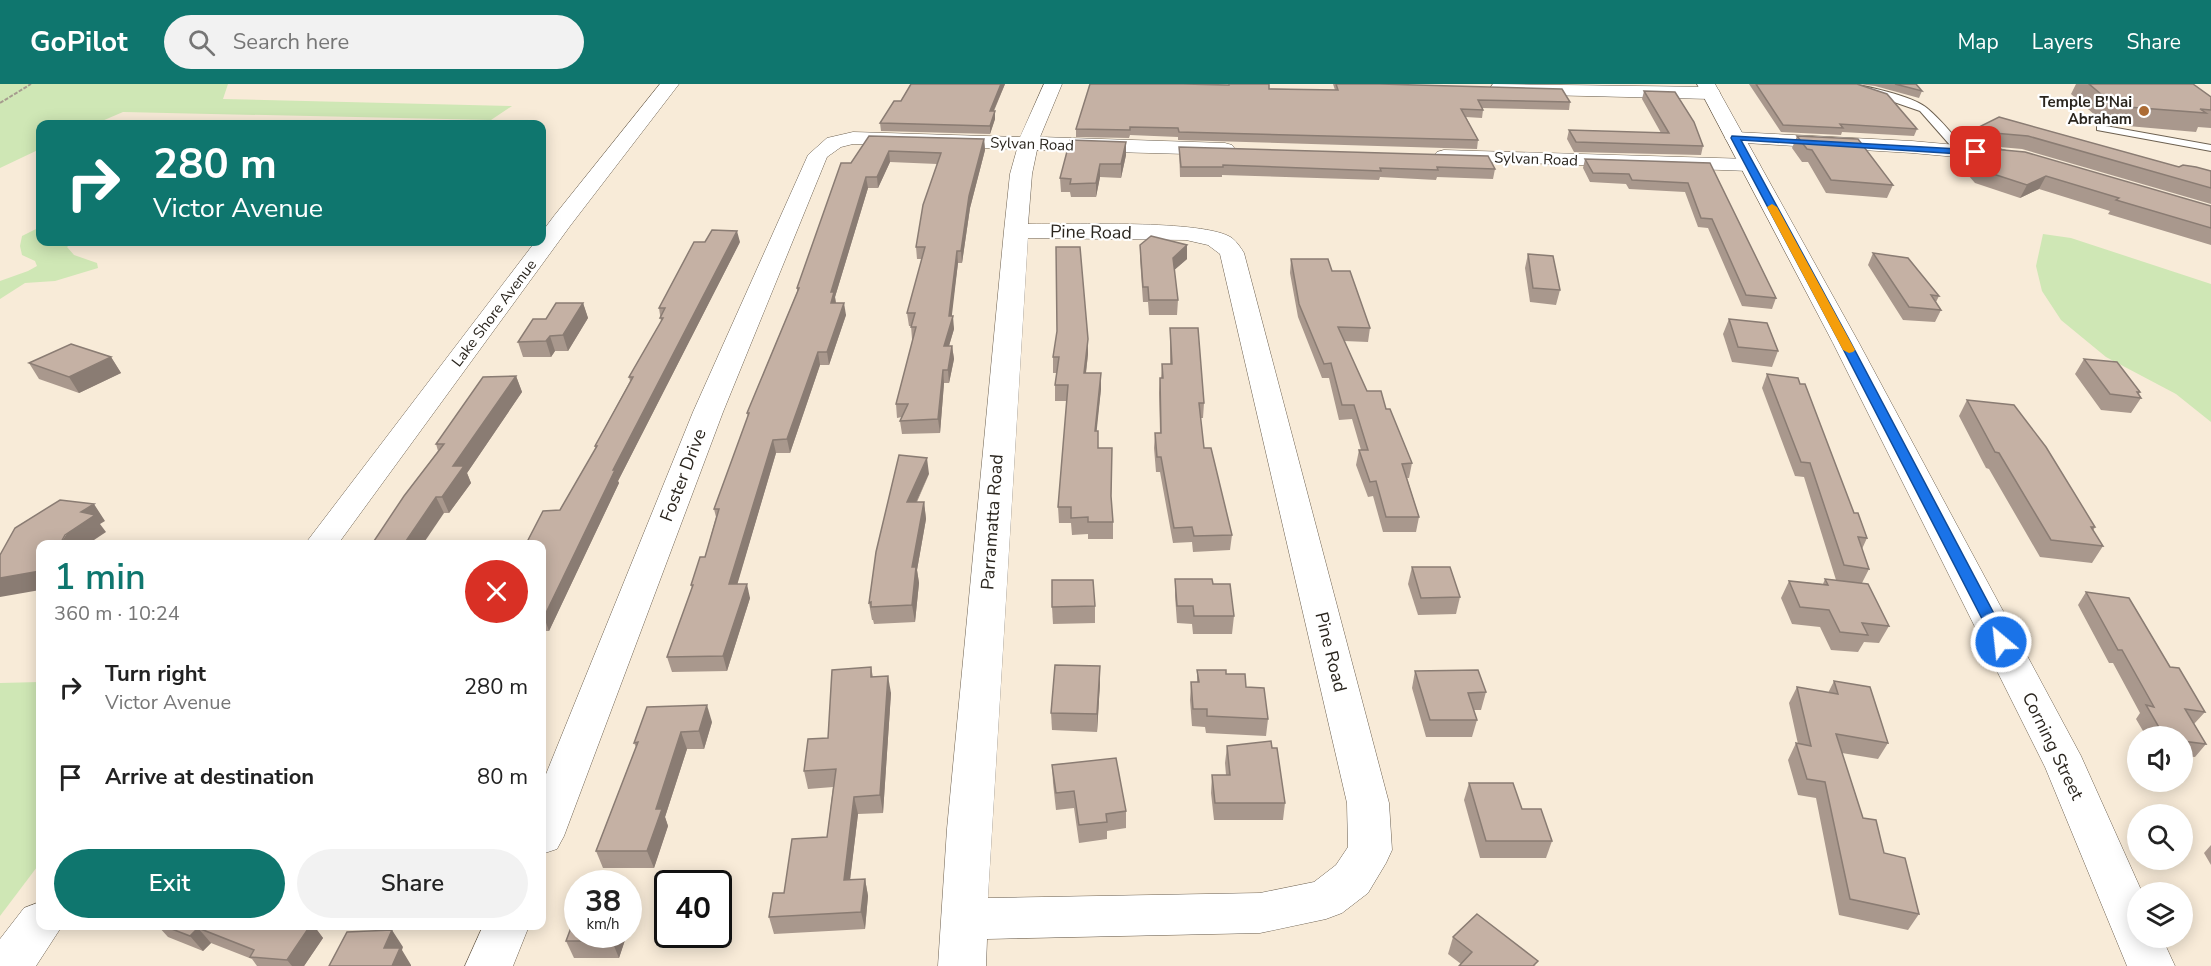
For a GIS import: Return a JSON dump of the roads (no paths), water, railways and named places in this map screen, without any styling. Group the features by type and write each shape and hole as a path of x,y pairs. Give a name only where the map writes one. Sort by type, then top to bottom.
{"street":[{"name":"Lake Shore Avenue","path":"546,242 670,84"},
{"name":"Parramatta Road","path":"962,966 971,806 1021,174 1029,144 1053,84"},
{"path":"1484,87 1708,88"},
{"name":"Corning Street","path":"1708,88 1846,343 2066,767 2127,910"},
{"name":"Sylvan Road","path":"854,138 1247,149"},
{"name":"Foster Drive","path":"546,826 708,412 818,155 833,141 854,138"},
{"path":"1735,138 1961,151 2021,158"},
{"name":"Sylvan Road","path":"1426,155 1750,165"},
{"name":"Pine Road","path":"964,919 1260,912 1326,899 1352,879 1370,850 1368,803 1232,253 1225,244 1215,239 1186,233 1016,231"},
{"name":"Lake Shore Avenue","path":"324,540 543,246"},
{"path":"12,965 36,928"},
{"path":"489,966 504,930"},
{"name":"Corning Street","path":"2143,948 2151,966"}],"lane":[{"path":"1847,84 1873,90 1923,109 1961,151"},
{"path":"2100,128 2211,148"}],"place":[{"name":"Temple B'Nai Abraham","path":"2144,111"}]}
